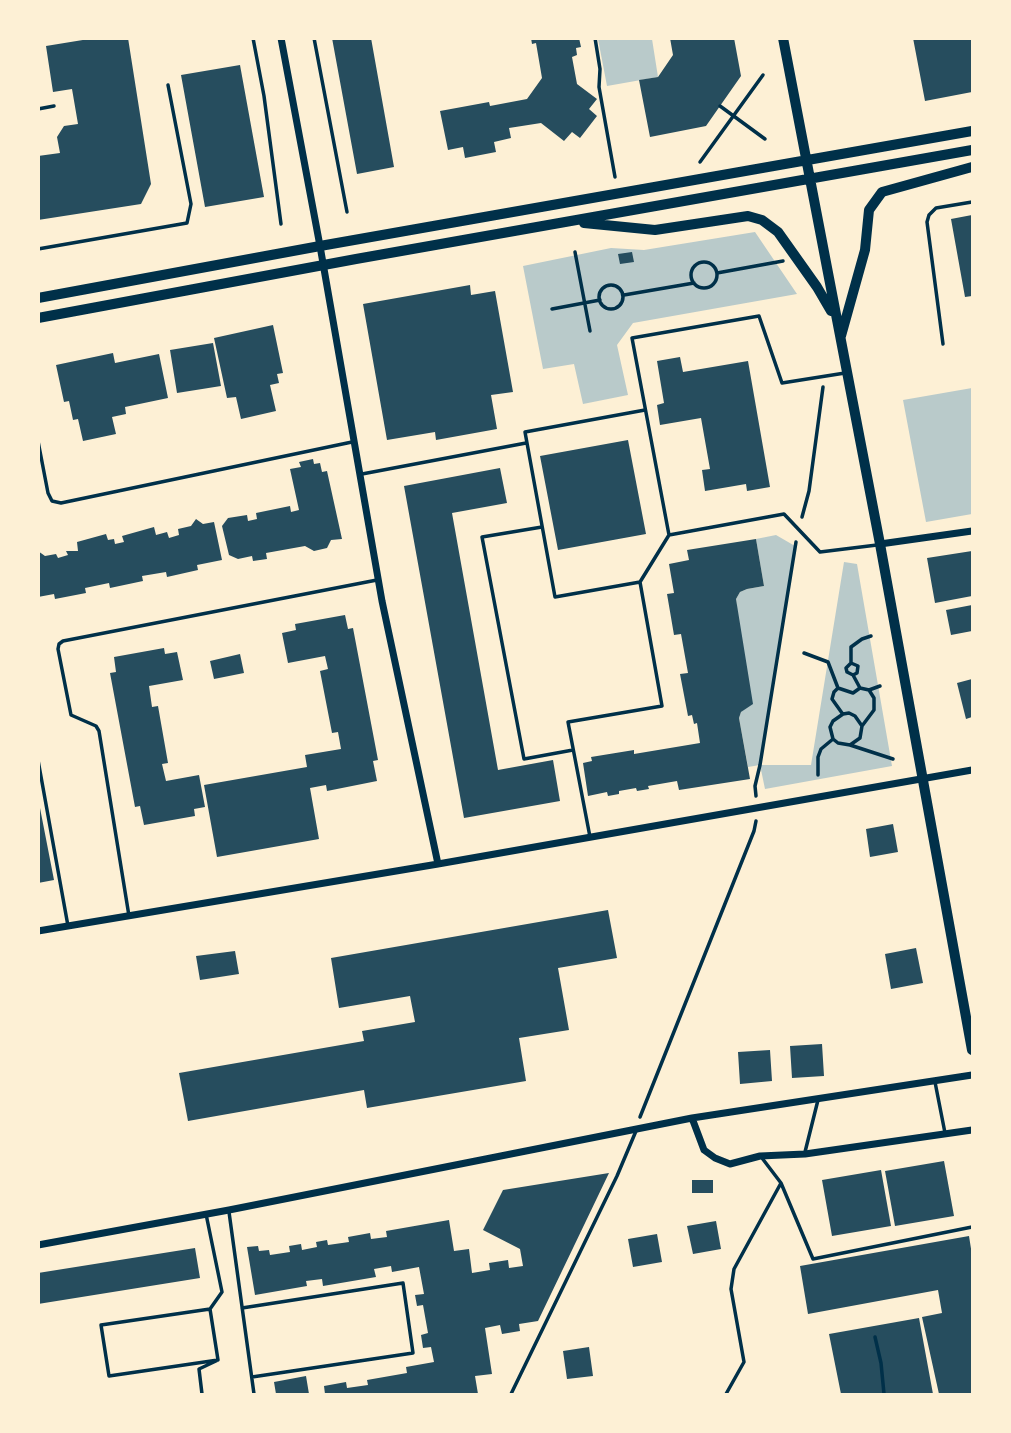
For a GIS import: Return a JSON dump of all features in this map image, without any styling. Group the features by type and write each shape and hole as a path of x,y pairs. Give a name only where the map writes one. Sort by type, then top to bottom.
{"main road":[{"path":"783,38 880,544 972,1050"},
{"path":"38,298 972,131"},
{"path":"38,318 972,150"},
{"path":"840,339 865,250 869,210 882,192 972,167"},
{"path":"570,222 655,230 748,216 762,220 778,232 836,319"}],"street":[{"path":"281,38 379,580 438,864"},
{"path":"880,544 972,531"},
{"path":"38,931 972,771"},
{"path":"38,1245 692,1118 972,1075"},
{"path":"692,1118 704,1150 730,1164 760,1156 805,1154 972,1130"}],"lane":[{"path":"38,249 187,223 191,204 168,85"},
{"path":"38,108 54,106"},
{"path":"943,344 927,222 929,215 936,208 972,201"},
{"path":"590,838 568,722 662,706 640,582 670,535 632,338 759,316 782,383 847,373"},
{"path":"640,582 555,597 524,432 645,410"},
{"path":"38,441 47,493 52,501 61,503 354,442"},
{"path":"360,475 527,443"},
{"path":"670,535 784,514 820,552 880,544"},
{"path":"542,527 482,537 524,759 573,750"},
{"path":"129,916 99,731 96,726 71,715 59,644 63,641 379,580"},
{"path":"38,760 68,926"},
{"path":"38,797 45,796"},
{"path":"934,1080 945,1133"},
{"path":"805,1154 818,1100"},
{"path":"511,1395 637,1129"},
{"path":"760,1156 781,1183 813,1259 972,1227"},
{"path":"726,1395 744,1362 731,1289 734,1269 781,1183"},
{"path":"229,1210 254,1395"},
{"path":"206,1214 222,1292 210,1309 218,1360"},
{"path":"242,1308 403,1283 414,1353 252,1377"},
{"path":"210,1309 101,1325 109,1376 218,1360"},
{"path":"875,1336 884,1395"},
{"path":"202,1395 199,1369 218,1360"}],"path":[{"path":"253,38 264,96 281,224"},
{"path":"314,38 347,212"},
{"path":"595,38 600,69 599,87 615,177"},
{"path":"700,162 763,75"},
{"path":"720,106 765,139"},
{"path":"575,251 590,331"},
{"path":"717,273 789,260"},
{"path":"623,295 694,283 709,287 715,282 717,273 713,265 705,262 697,264 692,271 694,283"},
{"path":"609,285 620,288 623,295 622,303 611,309 604,307 600,300 600,292 609,285"},
{"path":"552,309 600,300"},
{"path":"637,1129 754,831 758,808 755,786 799,530 809,491 824,376"},
{"path":"860,688 853,675 857,673 858,666 851,663 851,647 871,636"},
{"path":"804,653 828,662 838,688"},
{"path":"838,688 853,693 860,688 869,690 880,686"},
{"path":"838,688 832,699 843,714"},
{"path":"850,745 860,738 862,726 874,710 874,698 869,690"},
{"path":"862,726 855,716 843,714 832,721 831,733 838,743 893,759"},
{"path":"818,775 821,749 833,739"}],"shaded area":[{"path":"598,39 652,39 658,77 607,86"},
{"path":"755,232 797,294 633,323 617,345 628,395 583,404 574,364 543,369 523,266 611,248 644,250"},
{"path":"972,388 972,514 926,522 903,400"},
{"path":"776,535 795,546 761,765 811,765 844,562 857,564 892,766 765,789 760,765 748,767 739,718 746,707 736,599 740,592 764,586 756,539"}],"building":[{"path":"95,38 128,38 151,184 141,204 38,220 38,156 60,153 57,137 64,126 78,124 72,89 53,92 46,46"},
{"path":"332,38 371,38 394,167 357,174"},
{"path":"531,38 579,38 581,47 576,48 577,55 572,57 577,84 597,99 589,109 597,116 580,138 572,132 564,141 541,123 509,128 511,138 494,142 496,152 465,158 463,147 448,150 440,111 489,102 490,106 527,99 542,78 536,43 532,44"},
{"path":"670,38 734,38 741,76 706,126 650,137 639,80 658,77 673,55"},
{"path":"913,38 972,38 972,92 925,101"},
{"path":"240,65 264,197 205,207 181,75"},
{"path":"972,215 972,296 965,297 951,219"},
{"path":"632,252 634,262 620,264 618,254"},
{"path":"470,285 471,295 495,291 513,392 491,395 497,429 436,440 435,432 387,440 363,304"},
{"path":"273,325 283,373 277,374 279,383 270,385 276,411 241,419 236,397 227,398 214,338"},
{"path":"213,343 221,386 177,393 170,350"},
{"path":"113,353 115,363 159,354 168,398 125,407 126,414 112,417 116,434 83,441 78,419 73,420 69,401 64,402 56,365"},
{"path":"680,357 683,372 748,361 770,487 747,491 746,484 705,491 702,470 710,469 701,418 660,425 657,405 664,403 657,361"},
{"path":"628,440 646,534 558,550 540,456"},
{"path":"313,459 314,464 320,463 322,472 327,471 342,539 331,540 327,548 314,551 305,546 266,553 267,559 253,561 252,556 238,559 229,555 222,526 228,518 247,515 248,521 257,519 256,513 290,506 291,512 299,510 290,469 301,467 299,462"},
{"path":"500,468 507,503 452,513 498,770 553,760 560,801 464,818 404,486"},
{"path":"196,519 203,524 214,522 222,560 197,565 198,570 167,577 166,572 142,576 143,581 110,588 109,583 85,588 86,593 55,599 54,594 38,597 38,551 45,556 56,554 58,558 68,555 66,551 78,551 77,542 106,534 108,540 114,539 115,544 124,542 122,536 154,527 156,535 167,532 169,538 179,535 178,529 191,526"},
{"path":"756,539 764,586 740,592 736,599 753,704 741,712 739,718 750,779 679,790 677,781 648,786 649,789 619,791 619,794 608,796 607,792 588,796 583,763 592,761 591,757 634,750 634,754 700,743 697,723 694,724 692,715 688,716 680,674 688,673 681,634 674,635 667,594 674,593 669,564 689,560 687,550"},
{"path":"972,551 972,596 935,603 927,558"},
{"path":"972,605 972,631 951,635 946,610"},
{"path":"345,615 348,629 353,628 378,760 373,761 377,781 327,791 326,785 310,788 319,839 217,857 204,785 307,767 305,755 341,749 338,732 332,733 320,671 328,669 325,656 288,663 282,633 296,630 295,624"},
{"path":"164,648 165,654 177,652 183,680 149,686 152,707 158,706 168,763 162,764 166,781 199,775 205,807 194,809 195,816 144,825 140,806 135,807 110,673 116,672 114,657"},
{"path":"240,654 244,673 214,679 210,661"},
{"path":"972,679 972,717 966,719 957,683"},
{"path":"40,808 54,880 38,883 38,809"},
{"path":"893,824 898,852 870,857 866,829"},
{"path":"608,910 617,958 558,968 569,1030 519,1038 526,1081 367,1108 364,1090 188,1121 179,1073 364,1041 362,1031 415,1022 410,996 339,1008 331,958"},
{"path":"916,948 923,983 891,989 885,954"},
{"path":"235,951 239,974 200,980 196,956"},
{"path":"822,1044 824,1076 792,1078 790,1046"},
{"path":"770,1050 772,1081 740,1084 738,1052"},
{"path":"944,1161 954,1216 895,1226 885,1171"},
{"path":"881,1170 891,1226 832,1236 822,1180"},
{"path":"609,1173 538,1321 519,1324 520,1331 502,1334 500,1325 485,1328 492,1374 475,1376 478,1394 325,1394 324,1386 346,1382 347,1388 368,1385 367,1380 407,1373 406,1367 434,1362 431,1347 423,1348 421,1335 428,1333 423,1305 417,1306 415,1295 424,1294 419,1267 392,1272 391,1266 374,1269 376,1277 323,1286 322,1279 306,1281 307,1286 255,1295 247,1247 258,1246 259,1251 269,1250 270,1255 290,1252 289,1246 301,1244 302,1250 317,1247 316,1242 327,1240 328,1245 349,1242 348,1237 370,1233 371,1239 387,1237 386,1231 449,1220 454,1251 469,1249 472,1273 490,1270 489,1263 508,1260 509,1268 523,1266 520,1249 483,1230 503,1190"},
{"path":"692,1180 713,1180 713,1193 692,1193"},
{"path":"716,1221 721,1249 693,1254 687,1226"},
{"path":"657,1234 662,1262 633,1267 628,1239"},
{"path":"969,1236 972,1255 972,1394 939,1394 922,1317 942,1313 938,1290 808,1314 800,1266"},
{"path":"195,1248 200,1278 38,1304 38,1273"},
{"path":"919,1318 933,1394 841,1394 829,1334"},
{"path":"589,1347 593,1376 567,1379 563,1351"},
{"path":"306,1376 309,1394 276,1394 274,1382"}]}
